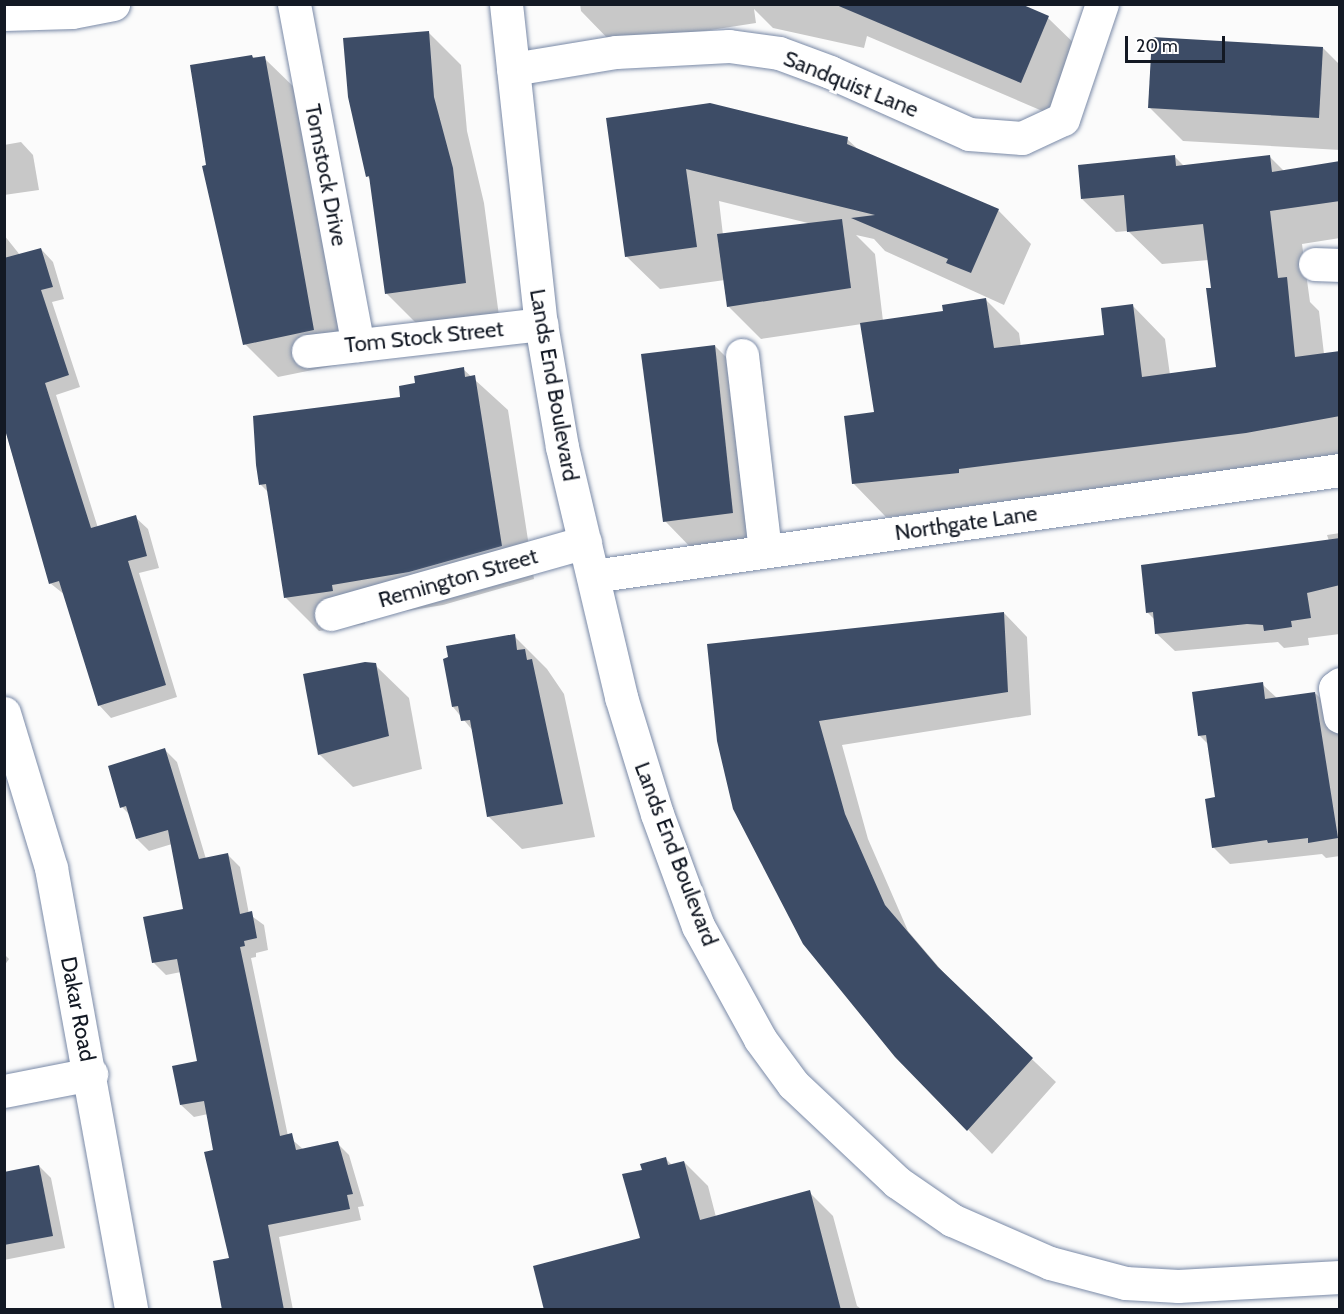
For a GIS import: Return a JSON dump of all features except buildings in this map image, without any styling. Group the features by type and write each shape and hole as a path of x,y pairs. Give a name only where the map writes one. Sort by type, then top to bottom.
{"street":[{"path":"4,14 72,12 113,4"},
{"name":"Tomstock Drive","path":"294,4 358,345"},
{"name":"Lands End Boulevard","path":"506,4 541,324 562,447 621,697 657,814 698,926 760,1039 793,1084 897,1182 952,1220 1050,1263 1178,1298 1340,1277"},
{"name":"Sandquist Lane","path":"513,69 616,52 729,46 779,53 830,72 969,134 1022,138 1063,119 1102,4"},
{"name":"Tom Stock Street","path":"308,351 541,324"},
{"path":"742,355 765,551"},
{"name":"Northgate Lane","path":"592,576 1340,470"},
{"name":"Remington Street","path":"331,614 585,542"},
{"path":"1340,684 1335,688 1340,717"},
{"name":"Dakar Road","path":"4,713 51,868 91,1074 131,1310"},
{"path":"4,1091 91,1074"}]}
